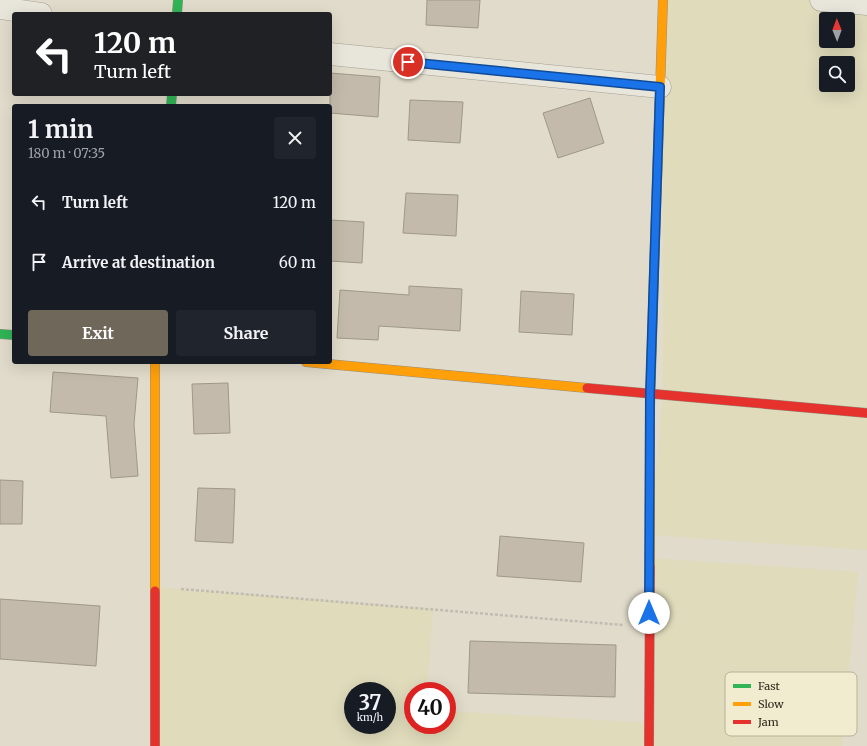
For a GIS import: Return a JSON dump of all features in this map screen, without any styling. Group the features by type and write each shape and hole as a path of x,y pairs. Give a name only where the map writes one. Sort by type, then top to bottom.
{"street":[{"path":"177,12 178,0"},
{"path":"649,746 650,394 663,0"},
{"path":"821,0 867,4"},
{"path":"0,8 28,12"},
{"path":"332,54 660,87"},
{"path":"0,334 12,336"},
{"path":"154,364 155,746"},
{"path":"328,364 867,413"}],"path":[{"path":"155,587 649,627"}],"shaded area":[{"path":"663,0 823,0 867,4 867,550 650,535 663,395"},
{"path":"650,558 858,572 849,672 725,672 725,736 843,736 842,746 155,746 155,587 433,609 428,682 404,682 404,734 456,734 456,712 649,723"}],"building":[{"path":"427,0 480,0 478,28 426,25"},
{"path":"332,73 380,77 378,117 332,113 332,104 330,104 330,96 332,96"},
{"path":"590,98 604,143 558,158 543,113"},
{"path":"410,100 463,102 460,143 408,140"},
{"path":"406,193 458,195 456,236 403,233"},
{"path":"332,220 364,222 362,263 332,261"},
{"path":"409,286 462,289 460,331 379,326 378,340 337,338 340,290 409,295"},
{"path":"521,291 574,294 572,335 519,332"},
{"path":"53,372 138,378 134,424 138,476 111,478 106,416 50,412"},
{"path":"228,383 230,433 194,434 192,384"},
{"path":"0,480 23,481 22,524 0,524"},
{"path":"198,488 235,489 233,543 195,541"},
{"path":"500,536 584,543 581,582 497,576"},
{"path":"0,599 100,606 96,666 0,659"},
{"path":"470,641 616,645 615,697 468,693"}],"traffic: fast":[{"path":"177,12 178,0"},
{"path":"171,104 172,96"},
{"path":"650,406 655,242"},
{"path":"0,334 12,335"}],"traffic: slow":[{"path":"655,242 663,0"},
{"path":"155,364 155,591"},
{"path":"328,364 587,388"},
{"path":"650,406 650,566"}],"traffic: jam":[{"path":"587,388 867,413"},
{"path":"649,746 650,566"},
{"path":"155,591 155,746"}],"route":[{"path":"408,62 660,87 650,394 649,613"}]}
